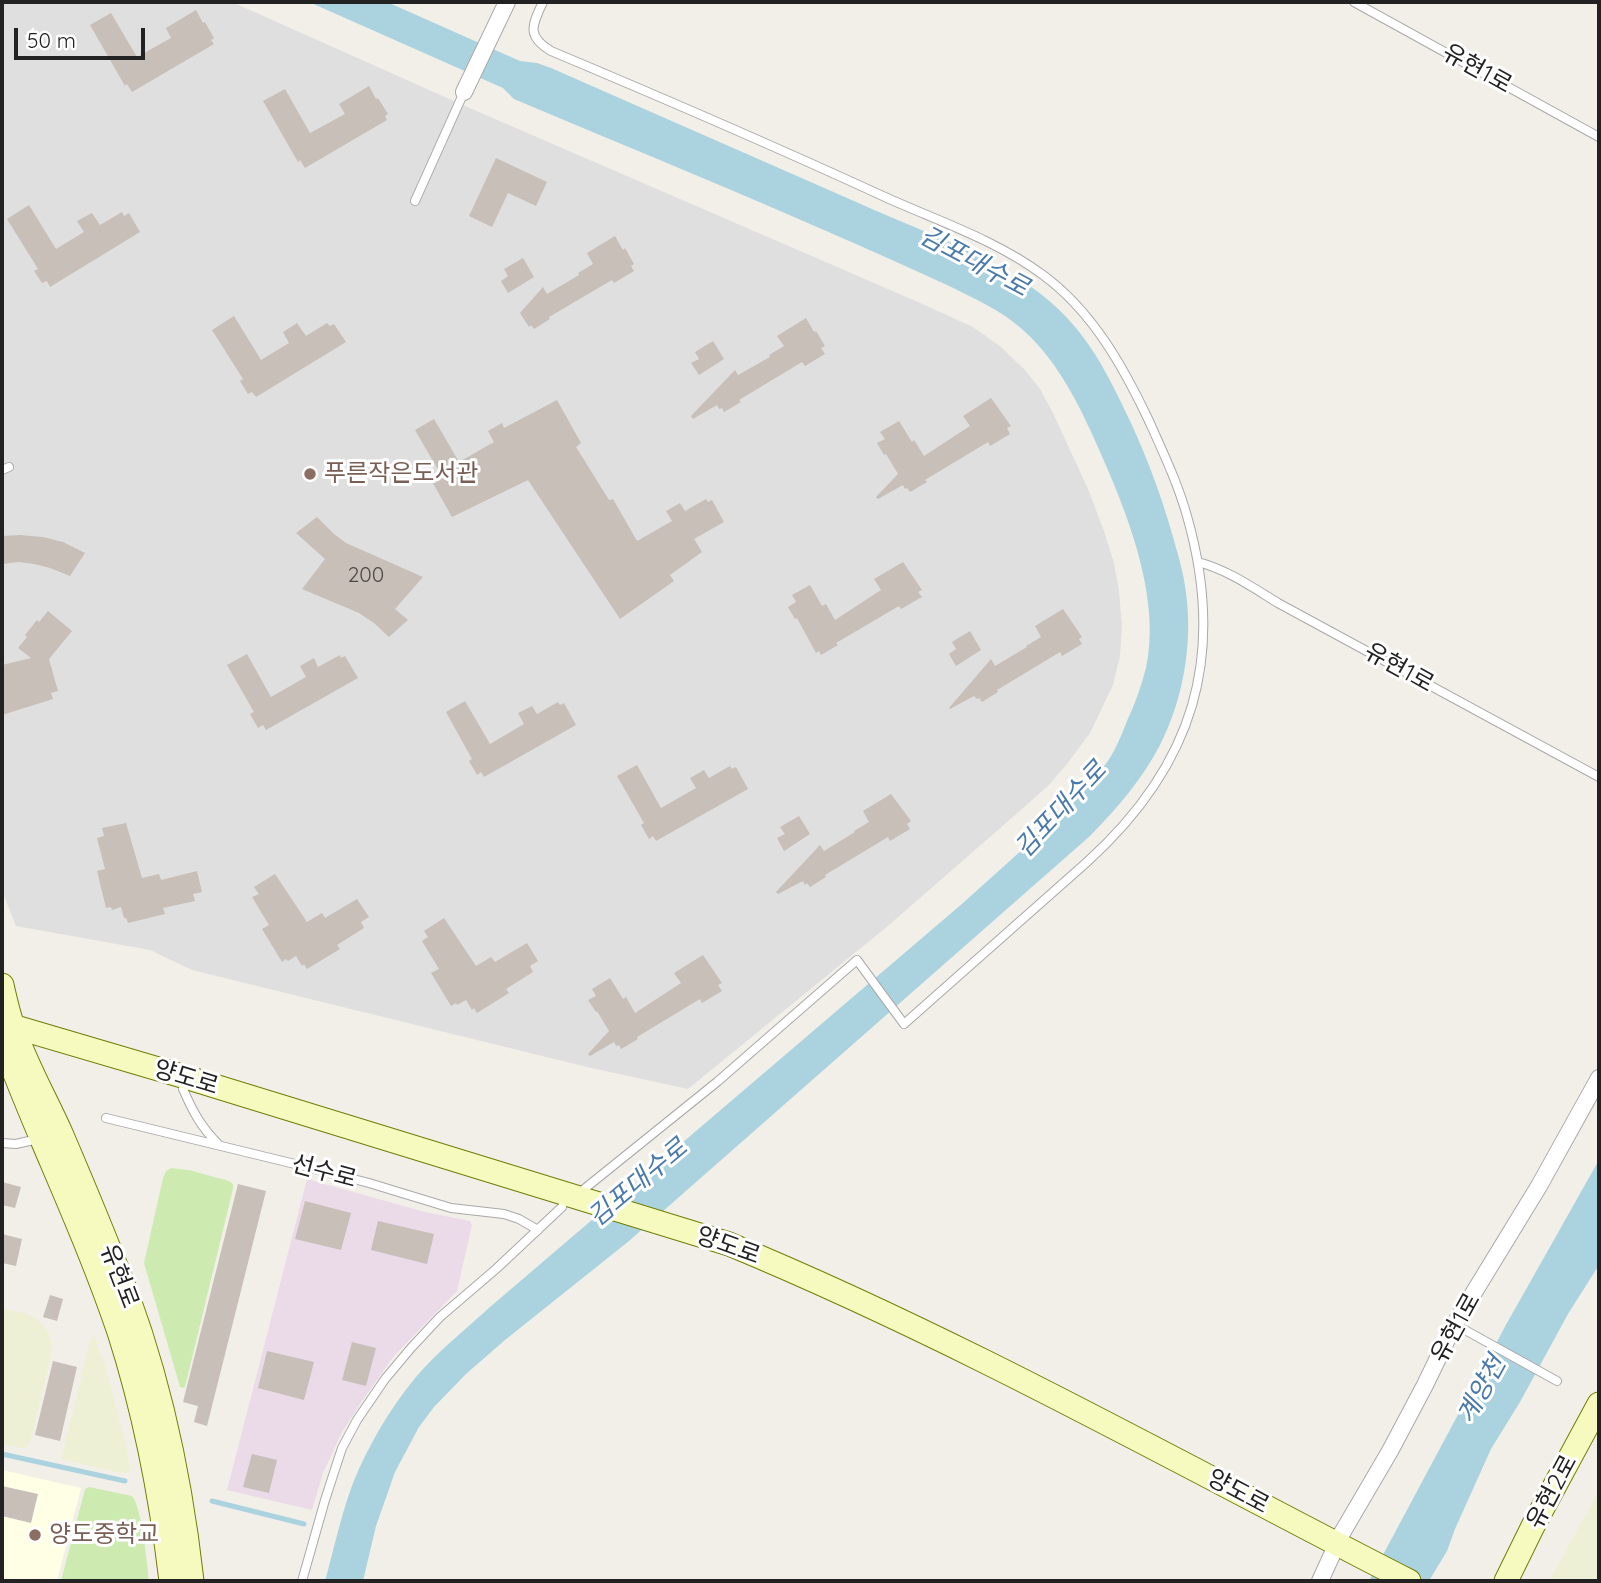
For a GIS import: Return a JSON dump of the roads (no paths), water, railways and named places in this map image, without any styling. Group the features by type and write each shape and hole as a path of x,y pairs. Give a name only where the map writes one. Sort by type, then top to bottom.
{"street":[{"path":"464,92 506,2"},
{"name":"유현로","path":"2,985 7,1034 41,1138 96,1270 120,1336 151,1459 171,1581"},
{"name":"양도로","path":"7,1034 571,1203"},
{"name":"양도로","path":"7,1034 183,1089 660,1229 724,1253 808,1288 978,1369 1225,1496 1409,1581"},
{"name":"유현로","path":"7,1034 61,1133 136,1321 171,1448 192,1581"},
{"name":"유현1로","path":"1320,1581 1425,1385 1454,1325 1539,1186 1599,1078"},
{"name":"유현2로","path":"1506,1581 1599,1404"},
{"name":"양도로","path":"1338,1550 1384,1581"}],"lane":[{"path":"302,1581 342,1448 385,1379 440,1317 538,1230 857,960 904,1024 1107,844 1148,797 1186,727 1203,655 1198,562 1174,478 1133,388 1110,348 1089,319 1065,294 1022,261 978,237 551,51 535,38 533,31 534,20 542,2"},
{"name":"유현1로","path":"1353,2 1599,137"},
{"path":"415,201 464,92"},
{"name":"유현1로","path":"1198,562 1232,575 1278,603 1599,777"},
{"path":"183,1089 198,1121 222,1147"},
{"name":"선수로","path":"106,1118 322,1171 451,1208 504,1214 538,1230"},
{"path":"2,1143 16,1144 41,1138"},
{"path":"1465,1330 1557,1381"}],"water":[{"name":"김포대수로","path":"309,2 387,2 520,61 551,68 948,242 990,262 1030,286 1078,331 1101,364 1121,402 1164,508 1182,572 1188,612 1187,651 1175,709 1153,758 1119,804 1090,836 629,1241 466,1374 419,1427 395,1472 376,1526 363,1581 325,1581 353,1483 373,1441 406,1389 442,1349 963,903 1084,791 1112,755 1135,702 1146,668 1149,618 1147,593 1135,542 1090,429 1069,389 1044,352 1012,321 924,275 771,207 514,99 503,88"},
{"name":"계양천","path":"1599,1160 1599,1265 1491,1449 1447,1551 1429,1581 1369,1581 1507,1323"}],"waterway":[{"path":"2,1454 125,1481"},
{"path":"212,1501 304,1524"}],"place":[{"name":"푸른작은도서관","path":"310,474"},
{"name":"양도중학교","path":"35,1535"}]}
